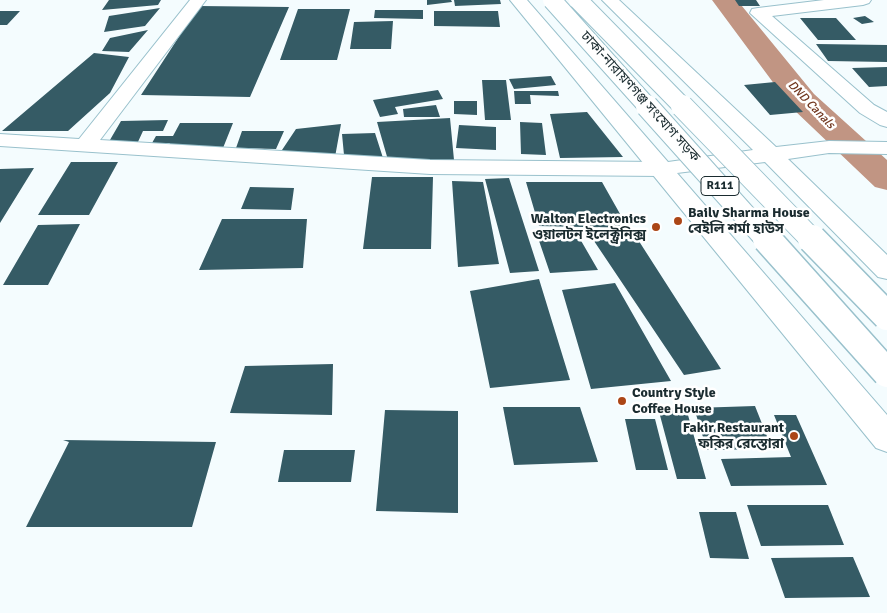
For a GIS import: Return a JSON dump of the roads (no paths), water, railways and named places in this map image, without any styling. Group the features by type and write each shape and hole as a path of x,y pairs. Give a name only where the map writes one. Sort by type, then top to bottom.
{"street":[{"path":"85,145 198,0"},
{"path":"518,0 887,438"},
{"name":"ঢাকা-নারায়ণগঞ্জ সংযোগ সড়ক","path":"552,0 887,373"},
{"name":"ঢাকা-নারায়ণগঞ্জ সংযোগ সড়ক","path":"578,0 887,316"},
{"path":"610,0 718,103 887,270"},
{"path":"863,0 758,13 867,109 887,121"},
{"path":"0,140 430,167 661,169 829,147 887,148"}],"waterway":[{"name":"DND Canals","path":"724,0 803,101 887,179"}],"place":[{"name":"Baily Sharma House বেইলি শর্মা হাউস","path":"678,221"},
{"name":"Walton Electronics ওয়ালটন ইলেক্ট্রনিক্স","path":"656,227"},
{"name":"Country Style Coffee House","path":"622,401"},
{"name":"Fakir Restaurant ফকির রেস্তোরা","path":"794,436"}]}
